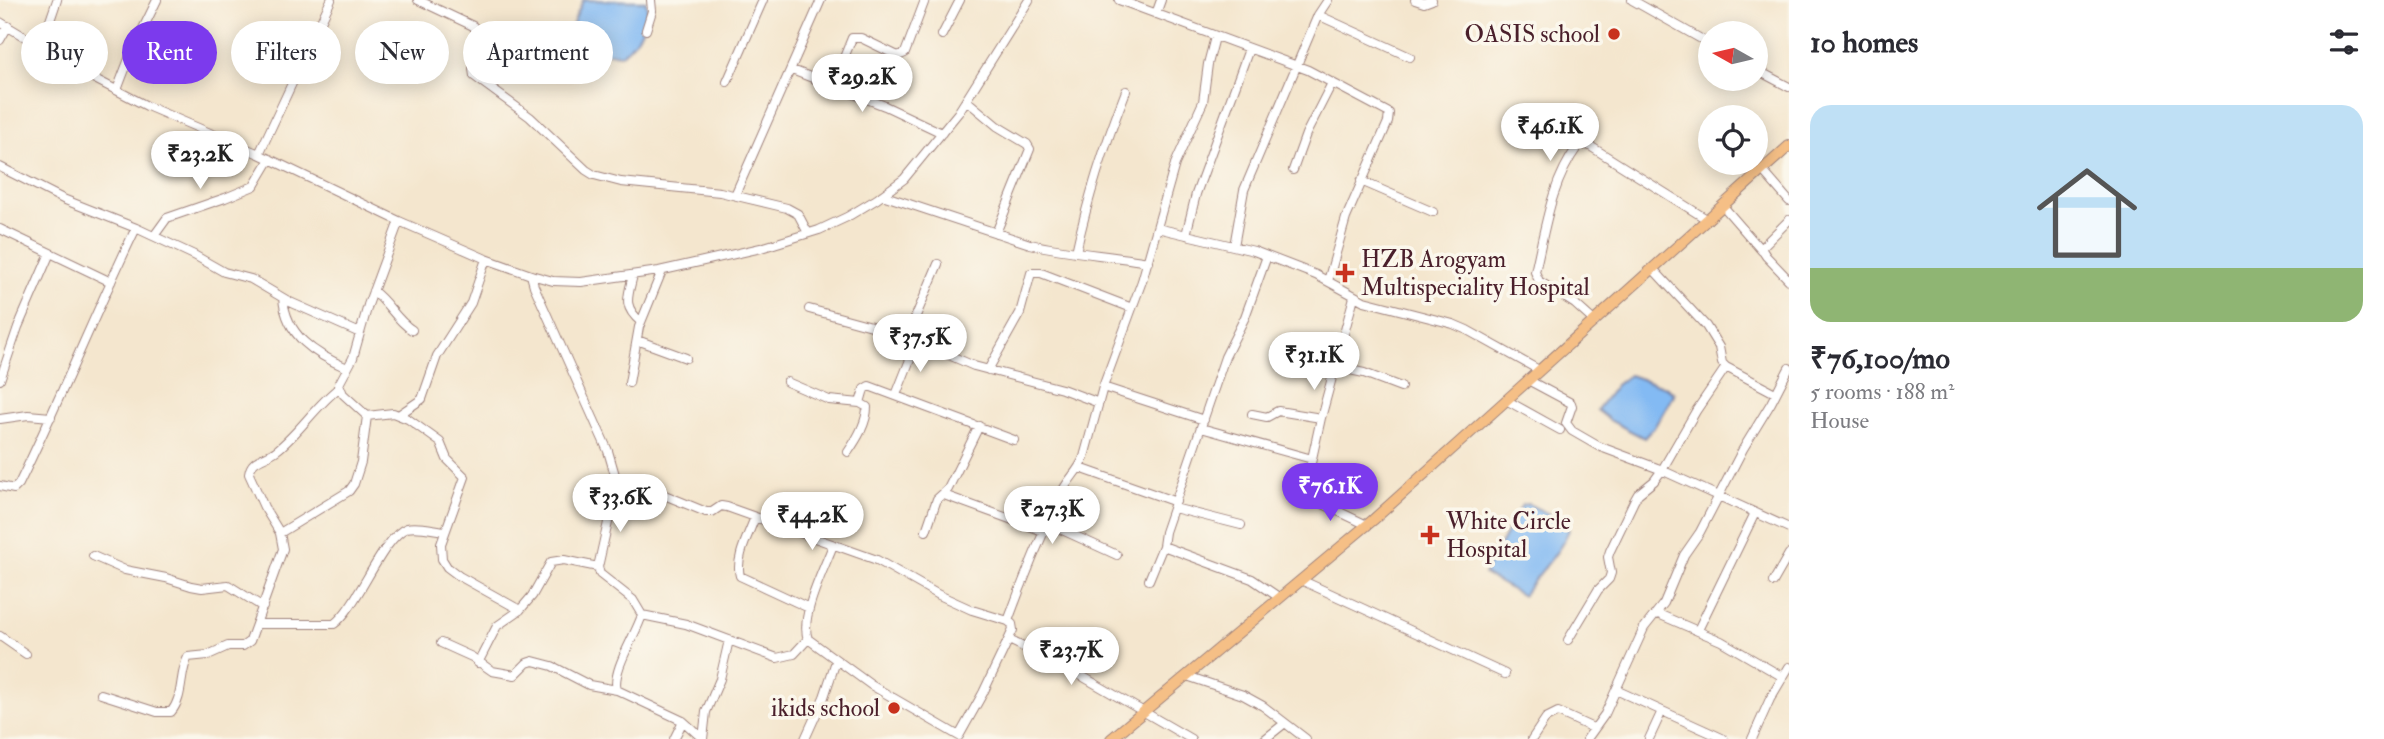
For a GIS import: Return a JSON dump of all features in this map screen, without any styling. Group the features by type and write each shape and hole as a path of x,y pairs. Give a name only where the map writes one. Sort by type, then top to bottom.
{"main road":[{"path":"1768,166 1789,146"},
{"path":"1111,739 1367,525 1758,175"}],"street":[{"path":"50,21 57,0"},
{"path":"117,90 132,51 157,0"},
{"path":"259,154 331,0"},
{"path":"418,0 463,20 479,31 481,37 472,69 474,76 530,117 594,175 621,182 735,195 792,210 808,233"},
{"path":"646,30 652,11 651,0"},
{"path":"727,82 763,0"},
{"path":"735,195 821,0"},
{"path":"832,87 852,37 861,38 898,56 905,53 925,0"},
{"path":"942,35 960,0"},
{"path":"1119,0 1297,66 1388,113 1388,122 1346,218 1328,281"},
{"path":"1156,14 1161,0"},
{"path":"1234,246 1244,190 1318,15 1328,0"},
{"path":"1415,0 1424,3 1432,0"},
{"path":"1632,0 1698,37"},
{"path":"106,84 486,259 553,281 582,282 704,262 808,233 847,217 882,195 904,179 942,133 966,100 1026,1"},
{"path":"1318,15 1410,57"},
{"path":"0,40 4,24 21,35"},
{"path":"1008,621 1045,527 1063,489 1080,468 1103,387 1148,262 1181,148 1203,102 1215,37"},
{"path":"1186,235 1196,194 1249,49"},
{"path":"792,70 892,109 942,133"},
{"path":"1768,76 1789,87"},
{"path":"1293,170 1306,134 1332,83"},
{"path":"1076,252 1106,140 1126,91"},
{"path":"966,100 1030,149 996,233"},
{"path":"1595,322 1575,304 1539,281 1535,272 1550,206 1564,166 1578,146 1590,146 1708,220"},
{"path":"154,236 167,218 254,186 270,159"},
{"path":"0,167 71,203 154,236 224,272 251,279 283,298 360,333"},
{"path":"1766,175 1789,201"},
{"path":"1361,181 1433,212"},
{"path":"882,195 1053,249 1106,254 1148,262"},
{"path":"1723,206 1789,279"},
{"path":"1762,251 1763,244 1789,220"},
{"path":"279,533 349,491 354,484 361,462 366,416 364,411 343,394 340,379 347,368 399,221"},
{"path":"0,486 14,489 19,484 136,228"},
{"path":"0,229 111,282"},
{"path":"1157,229 1267,256 1328,281 1354,297 1376,305 1430,317 1467,330 1539,370"},
{"path":"0,380 50,253"},
{"path":"1149,580 1163,546 1163,537 1224,357 1245,317 1267,256"},
{"path":"366,416 400,414 422,399 437,356 471,303 486,259"},
{"path":"907,337 937,264"},
{"path":"1653,270 1706,326 1719,347 1722,363 1775,393"},
{"path":"629,383 641,322 662,271"},
{"path":"988,370 1020,313 1031,273 1041,273 1132,308"},
{"path":"531,275 608,451 615,475 616,487 598,567 600,575 633,600 642,615 686,624 777,658 794,654 807,639"},
{"path":"633,275 627,301 628,309 641,322"},
{"path":"373,291 392,307 402,324 412,330"},
{"path":"1354,297 1321,418 1304,495 1367,525"},
{"path":"283,298 287,319 300,338 318,355 347,368"},
{"path":"809,309 907,337 988,370 1062,389 1099,403"},
{"path":"637,340 686,358"},
{"path":"896,395 917,342"},
{"path":"1336,366 1401,387"},
{"path":"1568,640 1611,573 1608,557 1610,551 1638,494 1654,481 1662,470 1696,411 1726,367"},
{"path":"1587,739 1605,714 1644,628 1664,603 1684,555 1700,532 1788,373"},
{"path":"1528,380 1571,403 1566,423 1572,432 1598,446 1662,470 1789,528"},
{"path":"787,382 829,400 860,403 867,407 859,435 848,452"},
{"path":"101,694 158,712 171,712 178,699 184,664 188,657 208,654 228,646 247,645 283,548 279,533 252,480 251,464 277,450 340,387"},
{"path":"860,403 867,387 896,395 1014,440"},
{"path":"1103,387 1203,424 1312,459"},
{"path":"1506,400 1560,430"},
{"path":"1252,414 1264,417 1279,411 1321,418"},
{"path":"400,414 440,442 447,458 465,477 441,544 441,554 447,567 520,610"},
{"path":"0,419 28,415 51,417"},
{"path":"926,531 937,499 944,495 979,426"},
{"path":"1080,468 1175,505 1241,525"},
{"path":"616,487 662,494 706,512 712,512 722,506 755,517 877,560 957,603 1008,621 1014,627 1009,640 960,736 881,691 807,639 805,632 810,608 833,545"},
{"path":"944,495 1045,527 1117,555"},
{"path":"1698,630 1755,513"},
{"path":"755,517 741,556 738,570 740,576 810,608"},
{"path":"257,624 334,624 354,600 381,555 405,529 411,527 445,531"},
{"path":"1163,546 1252,579 1280,598"},
{"path":"1773,582 1789,554"},
{"path":"93,556 125,570 191,586 202,588 228,585 263,607"},
{"path":"478,663 497,626 520,610 532,596 551,562 564,560 598,567"},
{"path":"1301,580 1505,674"},
{"path":"1656,613 1698,630 1783,677"},
{"path":"617,690 615,684 618,673 642,615"},
{"path":"0,636 26,654"},
{"path":"703,739 706,712 720,679 729,640"},
{"path":"1009,640 1145,711 1191,739"},
{"path":"441,643 466,654 492,671 512,676 533,661 552,666 589,685 617,690 683,722 703,739"},
{"path":"805,739 824,697 836,661"},
{"path":"1752,739 1789,667"},
{"path":"1186,676 1243,695 1272,711 1306,739"},
{"path":"1616,690 1724,739"},
{"path":"1649,739 1662,711"},
{"path":"1532,739 1546,718 1558,712 1593,728"},
{"path":"674,739 683,722"},
{"path":"1265,739 1284,723"}],"water":[{"path":"583,0 646,1 647,16 642,30 622,54 613,53 613,21 575,21"},
{"path":"1629,375 1666,387 1674,394 1655,426 1644,438 1611,421 1597,410 1616,385"},
{"path":"1528,504 1551,515 1569,530 1523,596 1484,574 1522,505"}],"place":[{"name":"OASIS school","path":"1614,34"},
{"name":"HZB Arogyam Multispeciality Hospital","path":"1345,273"},
{"name":"White Circle Hospital","path":"1430,535"},
{"name":"ikids school","path":"894,708"}]}
